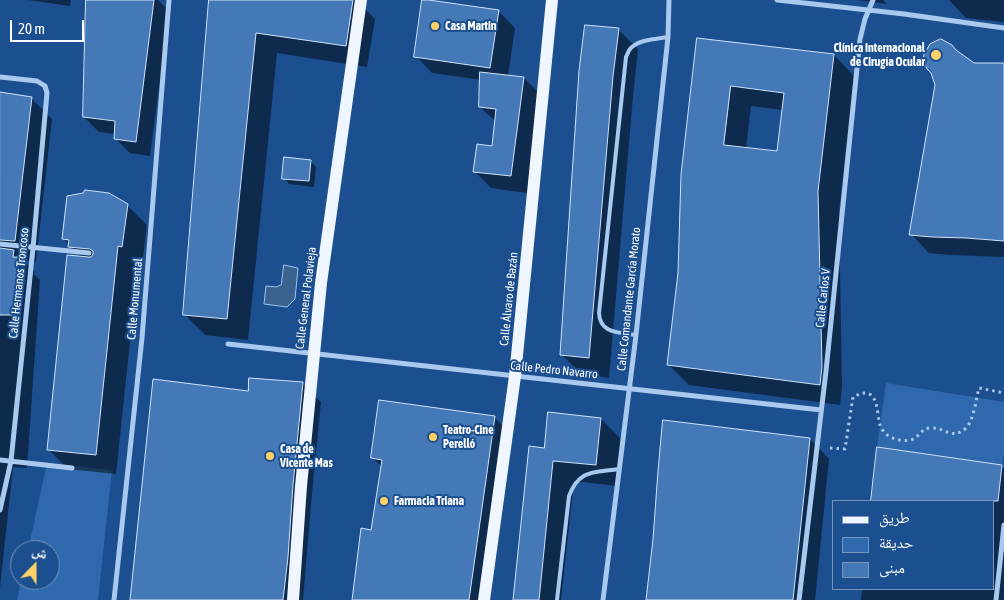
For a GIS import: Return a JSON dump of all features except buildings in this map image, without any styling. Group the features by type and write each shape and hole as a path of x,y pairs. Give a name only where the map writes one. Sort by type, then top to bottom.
{"main road":[{"name":"Calle General Polavieja","path":"292,600 321,283 361,0"},
{"name":"Calle Álvaro de Bazán","path":"484,600 515,376 552,0"}],"street":[{"name":"Calle Monumental","path":"114,600 142,338 169,0"},
{"name":"Calle Comandante García Morato","path":"603,600 636,335 668,37 669,0"},
{"path":"777,0 904,14 1004,28"},
{"name":"Calle Carlos V","path":"799,600 860,39 868,10 873,0"},
{"name":"Calle Hermanos Troncoso","path":"0,77 37,81 45,86 47,93 11,460 0,510"},
{"path":"0,244 89,253"},
{"name":"Calle Pedro Navarro","path":"228,344 821,410"},
{"path":"0,460 72,468"},
{"path":"996,600 1004,525"}],"lane":[{"path":"636,335 610,331 600,323 599,313 626,57 630,48 634,45 644,41 668,37"},
{"path":"557,600 569,496 573,485 579,478 588,474 619,469"}],"path":[{"path":"817,446 845,449 853,397 858,395 868,395 876,401 880,427 885,433 898,440 908,440 916,437 922,430 928,428 935,428 954,434 962,432 972,419 979,388 1004,393"}],"green space":[{"path":"886,383 1004,402 1004,455 1002,465 877,447"},
{"path":"47,463 112,470 98,600 17,600 19,590 60,590 60,540 30,540"}],"shaded area":[{"path":"284,265 298,268 295,299 287,307 264,304 266,286 276,287 281,285"}],"place":[{"name":"Casa Martin","path":"435,26"},
{"name":"Clínica Internacional de Cirugía Ocular","path":"936,55"},
{"name":"Teatro-Cine Perelló","path":"433,437"},
{"name":"Casa de Vicente Mas","path":"270,456"},
{"name":"Farmacia Triana","path":"384,501"}]}
